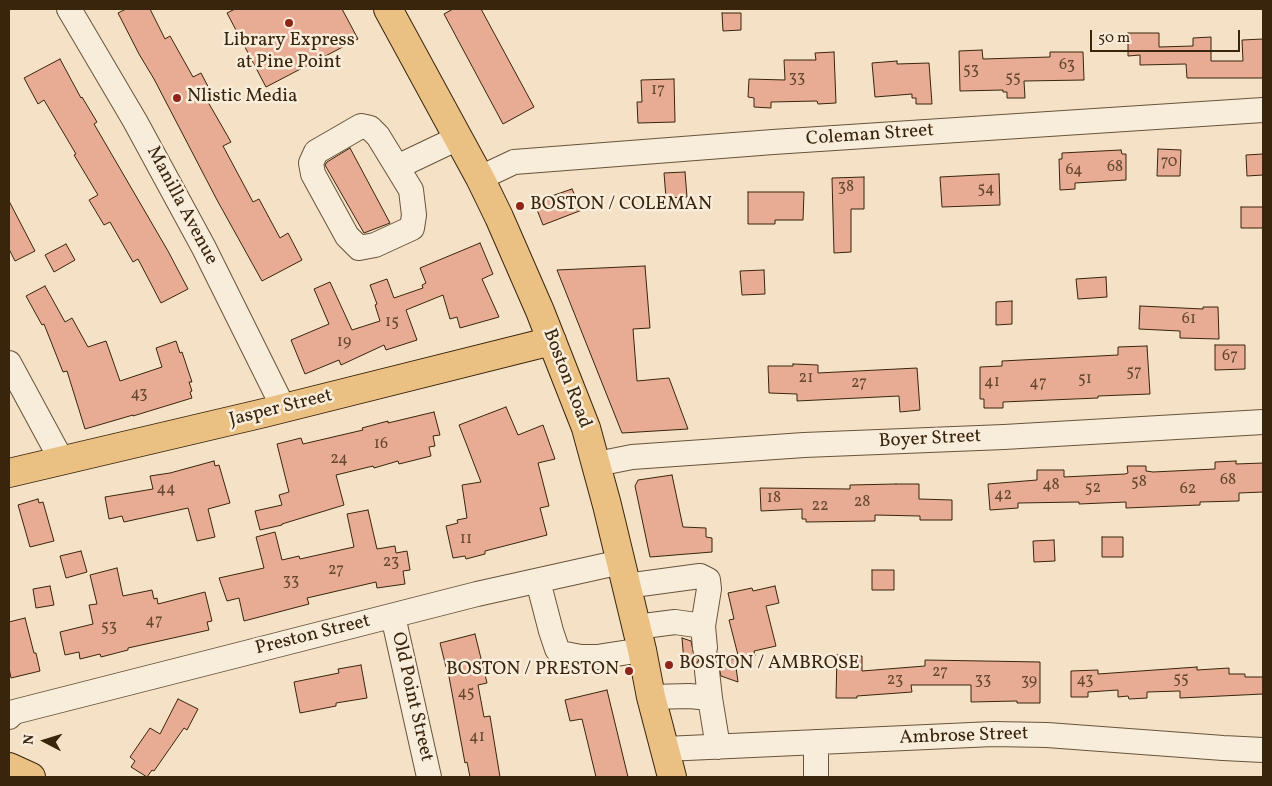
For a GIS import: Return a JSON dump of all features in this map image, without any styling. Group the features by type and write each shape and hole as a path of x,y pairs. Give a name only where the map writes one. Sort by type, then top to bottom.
{"main road":[{"name":"Boston Road","path":"388,9 480,178 520,263 586,428 597,464 639,638 651,697 672,777"},
{"name":"Jasper Street","path":"9,473 284,408 552,341"},
{"path":"9,766 31,777"}],"street":[{"name":"Manilla Avenue","path":"69,9 135,121 204,248 284,408"},
{"name":"Coleman Street","path":"480,178 514,162 773,142 1263,110"},
{"path":"361,126 370,128 378,136 397,167 411,190 414,204 412,228 375,245 359,248 347,236 314,174 312,163 316,152 361,126"},
{"path":"397,167 458,138"},
{"path":"9,363 62,461"},
{"name":"Boyer Street","path":"597,464 632,458 804,445 1004,437 1263,422"},
{"name":"Preston Street","path":"9,717 14,712 538,580 624,574 700,576 708,580 709,589 705,648"},
{"path":"538,580 551,631 560,653 581,657 597,657 675,622 705,648 710,698 718,746"},
{"name":"Old Point Street","path":"393,616 429,777"},
{"path":"651,697 689,696 710,698"},
{"name":"Ambrose Street","path":"665,749 1011,734 1263,750"},
{"path":"816,742 816,777"}],"building":[{"path":"126,9 150,9 165,39 170,36 193,77 201,73 214,98 208,102 231,142 223,146 253,202 259,199 280,238 288,233 302,260 262,281 118,13"},
{"path":"235,9 342,9 358,39 266,87 227,13"},
{"path":"453,9 481,9 534,107 503,124 444,14"},
{"path":"722,13 741,13 741,30 723,31"},
{"path":"1128,33 1159,33 1159,47 1193,46 1193,38 1211,37 1211,61 1243,61 1242,40 1263,39 1263,78 1187,78 1186,64 1140,65 1140,55 1128,56"},
{"path":"982,50 983,59 1050,57 1050,52 1083,52 1084,80 1024,81 1025,98 1007,98 1007,92 1003,92 1003,90 960,91 959,51"},
{"path":"834,52 836,103 818,104 817,101 771,102 771,108 754,107 754,98 748,97 749,79 785,80 784,60 816,60 815,53"},
{"path":"60,59 81,98 97,122 94,124 188,289 161,303 138,259 133,262 110,222 104,225 89,200 98,195 74,155 76,154 44,100 38,104 24,78"},
{"path":"897,61 897,64 929,63 932,104 916,104 916,98 912,98 912,94 875,97 872,63"},
{"path":"674,79 675,122 638,123 637,102 642,102 641,80"},
{"path":"350,148 390,223 364,233 325,165"},
{"path":"1158,149 1181,150 1180,176 1157,176"},
{"path":"1121,150 1122,154 1126,154 1126,180 1075,183 1075,189 1060,190 1059,159 1062,159 1062,153"},
{"path":"1263,154 1263,175 1247,176 1246,155"},
{"path":"685,172 687,197 666,198 664,173"},
{"path":"999,174 1000,205 942,207 940,177"},
{"path":"864,177 864,209 851,209 851,252 834,253 832,178"},
{"path":"572,189 582,210 543,225 534,202"},
{"path":"748,192 804,192 803,220 775,220 775,224 748,224"},
{"path":"9,201 35,251 15,261 9,249"},
{"path":"1241,207 1263,207 1263,228 1241,228"},
{"path":"480,243 493,274 482,279 499,317 460,328 457,317 450,319 443,295 406,310 417,340 386,350 384,345 341,365 339,360 305,374 291,340 329,324 314,289 330,282 352,330 380,321 375,305 377,304 370,285 387,279 394,298 423,288 422,285 426,283 420,268"},
{"path":"66,244 75,260 54,272 45,255"},
{"path":"645,266 650,328 633,329 637,381 669,378 688,429 622,433 557,270"},
{"path":"764,270 765,294 742,295 740,271"},
{"path":"1106,277 1107,297 1078,299 1076,279"},
{"path":"45,286 65,322 72,318 88,347 106,341 120,381 162,367 156,348 176,341 180,353 182,352 192,382 189,382 192,398 85,429 67,371 63,372 44,324 42,325 26,296"},
{"path":"1012,301 1012,324 996,325 996,302"},
{"path":"1140,306 1203,309 1203,307 1218,307 1219,339 1180,338 1180,331 1139,329"},
{"path":"1215,345 1245,345 1245,369 1215,370"},
{"path":"1147,346 1150,394 1003,402 1003,408 984,408 984,399 980,399 980,367 1002,366 1002,361 1118,355 1118,347"},
{"path":"793,364 818,365 818,373 917,368 920,410 900,412 899,396 797,401 797,394 769,393 768,366 793,366"},
{"path":"506,407 518,435 543,425 555,459 538,463 549,506 540,508 547,535 485,551 485,554 466,559 465,556 453,558 446,526 458,523 457,520 467,518 462,485 481,482 459,425"},
{"path":"434,412 440,435 433,436 435,446 429,447 431,456 399,464 398,461 374,468 373,466 336,475 344,505 260,530 255,511 282,505 279,495 289,492 277,444 301,438 303,444 363,430 362,428 388,421 388,423"},
{"path":"214,461 215,466 219,465 230,503 208,509 215,537 197,541 188,508 124,522 122,516 109,519 105,497 153,489 150,476 170,473"},
{"path":"1236,461 1236,464 1263,463 1263,492 1239,493 1239,501 1200,502 1200,505 1126,508 1126,502 1079,504 1079,502 1018,503 1018,508 990,510 988,484 1037,480 1037,470 1064,470 1064,477 1125,474 1128,473 1127,466 1146,466 1146,471 1153,472 1215,469 1215,462"},
{"path":"672,475 683,527 706,528 706,537 712,538 712,552 650,557 635,486 638,480"},
{"path":"919,484 919,499 952,500 952,520 920,520 920,516 875,515 875,521 806,522 806,519 802,519 802,509 761,511 760,488 850,489 850,485"},
{"path":"38,499 39,503 43,502 54,541 30,547 18,505"},
{"path":"368,510 377,549 395,546 396,553 407,551 410,570 403,571 405,584 377,588 376,582 307,598 309,604 244,621 239,598 227,601 219,578 264,568 256,537 275,532 282,560 299,556 300,559 354,547 347,514"},
{"path":"1102,537 1123,537 1123,557 1102,557"},
{"path":"1054,540 1055,561 1034,562 1033,541"},
{"path":"81,551 87,572 66,578 60,556"},
{"path":"117,568 123,596 152,590 154,599 157,598 158,604 205,592 212,621 207,622 209,630 128,648 128,650 101,657 100,654 80,659 79,652 65,655 60,632 93,624 89,605 97,604 90,575"},
{"path":"872,570 894,570 894,590 872,590"},
{"path":"50,586 54,605 36,608 33,589"},
{"path":"775,586 779,603 766,606 776,646 754,651 755,656 739,659 729,620 734,619 728,593 752,588 753,591"},
{"path":"25,618 40,671 11,678 9,668 9,622"},
{"path":"475,634 487,683 478,685 484,717 490,716 500,777 470,777 467,762 465,763 447,666 440,643"},
{"path":"682,638 691,641 694,655 699,660 694,666 684,662"},
{"path":"718,653 735,660 738,682 721,676 718,663 713,659"},
{"path":"837,655 862,656 862,671 925,666 925,660 1040,662 1040,703 1017,703 1017,701 971,702 971,685 911,685 912,692 857,696 857,698 836,698"},
{"path":"361,665 367,698 336,703 336,706 300,713 294,682 339,673 338,669"},
{"path":"1197,667 1197,670 1229,668 1229,674 1245,674 1245,677 1263,677 1263,694 1180,698 1180,691 1147,692 1147,698 1129,699 1128,696 1118,697 1118,690 1088,692 1088,697 1071,697 1071,671 1098,670 1098,674"},
{"path":"607,690 628,777 596,777 582,719 570,721 565,700"},
{"path":"178,699 198,709 187,730 184,728 154,771 152,770 147,777 131,767 135,761 130,757 150,728 160,734"}],"place":[{"name":"Library Express at Pine Point","path":"289,23"},
{"name":"Nlistic Media","path":"177,98"},
{"name":"BOSTON / COLEMAN","path":"520,206"},
{"name":"BOSTON / AMBROSE","path":"669,665"},
{"name":"BOSTON / PRESTON","path":"629,671"}]}
